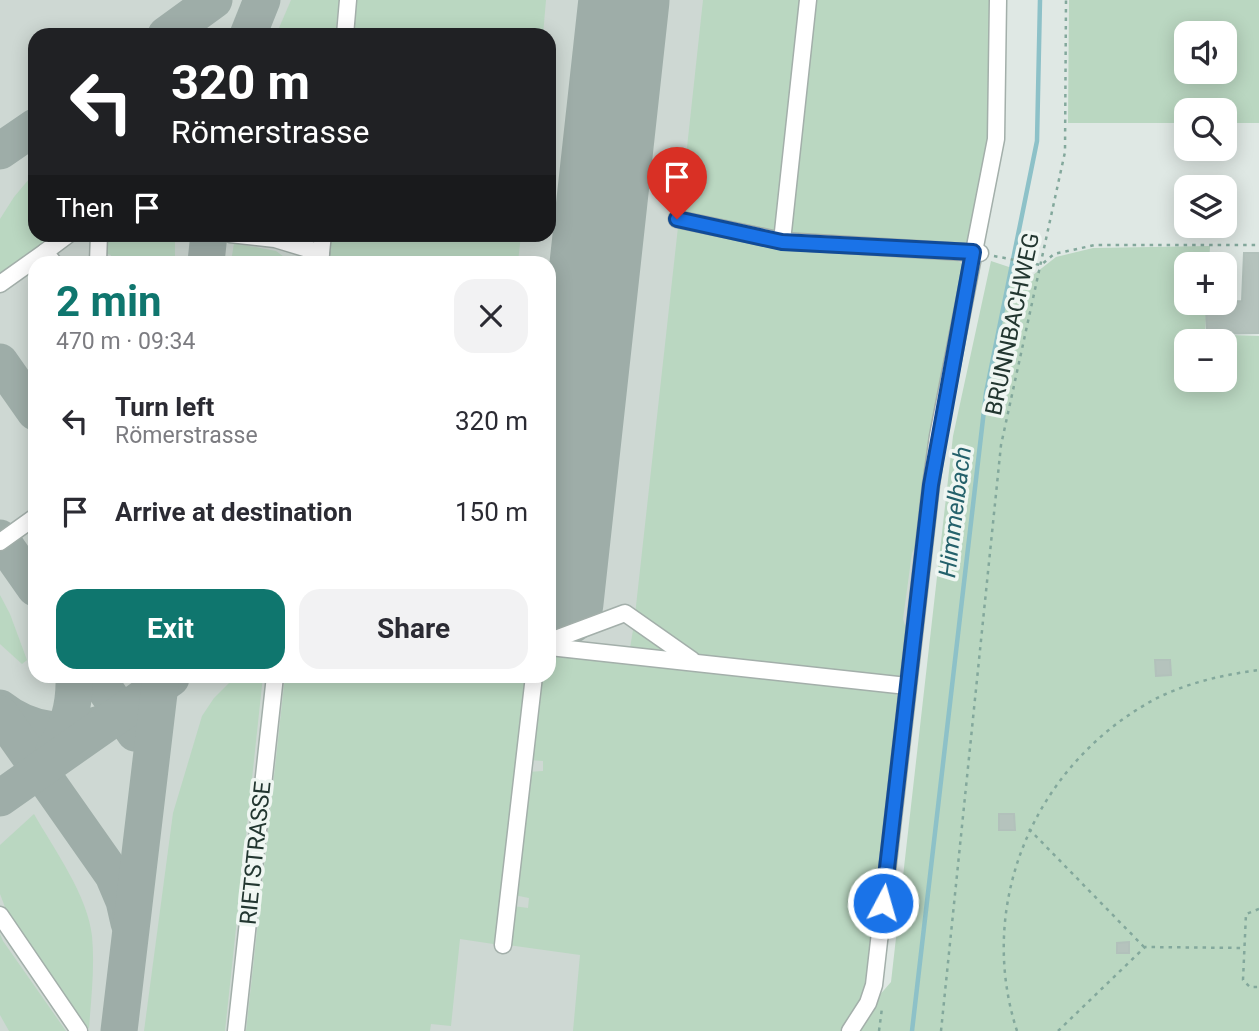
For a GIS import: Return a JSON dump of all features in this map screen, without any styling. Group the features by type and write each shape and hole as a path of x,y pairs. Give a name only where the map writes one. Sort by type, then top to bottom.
{"lane":[{"path":"346,28 348,0"},
{"path":"782,242 808,0"},
{"path":"850,1031 868,1003 874,985 938,436 976,253 996,139 998,0"},
{"path":"677,219 782,242 976,253"},
{"path":"50,256 62,242"},
{"path":"282,242 315,256"},
{"path":"0,284 28,269"},
{"path":"0,542 28,522"},
{"path":"556,642 625,613 694,662"},
{"path":"556,645 907,686"},
{"name":"RIETSTRASSE","path":"236,1031 274,683"},
{"path":"503,945 533,683"},
{"path":"0,915 79,1031"}],"path":[{"name":"BRUNNBACHWEG","path":"941,1031 1001,445 1065,152 1066,0"},
{"path":"998,257 1041,265 1054,254 1095,245 1259,245"},
{"path":"1017,1031 1004,970 1004,925 1012,878 1029,829 1061,779 1102,735 1148,703 1200,681 1259,670"},
{"path":"1029,829 1145,947"},
{"path":"1259,909 1246,914 1243,980 1250,987 1259,987"},
{"path":"1058,1031 1145,947 1244,948"}],"shaded area":[{"path":"0,0 1005,0 1001,155 942,461 870,1014 858,1031 0,1031"}],"green space":[{"path":"291,0 339,0 336,28 279,28"},
{"path":"357,0 546,0 544,28 355,28"},
{"path":"703,0 803,0 778,235 680,212"},
{"path":"811,0 991,0 989,140 968,241 960,246 788,235"},
{"path":"1069,0 1259,0 1259,123 1237,123 1237,98 1174,98 1174,123 1068,123"},
{"path":"28,180 28,242 51,242 0,277 0,219"},
{"path":"678,227 794,250 954,258 963,265 927,462 919,540 912,553 903,619 908,634 903,678 693,656 635,615"},
{"path":"108,242 175,242 175,256 111,256 104,253"},
{"path":"331,242 520,242 519,256 330,256"},
{"path":"234,243 276,251 283,256 232,256"},
{"path":"1210,246 1210,252 1174,252 1174,315 1206,315 1205,329 1174,329 1174,392 1237,392 1237,335 1259,336 1259,1031 859,1031 877,998 891,982 953,436 991,261 1033,275 1056,257 1093,248"},
{"path":"0,595 27,660 22,664 0,644"},
{"path":"634,624 683,658 630,648"},
{"path":"556,651 889,687 901,700 869,972 865,992 841,1031 573,1031 580,955 508,945 513,906 528,908 529,898 514,895 527,772 543,771 543,761 529,760 538,683 556,683"},
{"path":"229,683 262,683 225,1031 144,1031 173,813 202,716 214,698"},
{"path":"284,683 530,683 500,945 460,939 451,1026 431,1024 430,1031 246,1031"},
{"path":"34,814 69,873 89,921 93,959 89,1029 8,915 0,894 0,845"},
{"path":"0,934 66,1031 9,1031 0,1015"}],"building":[{"path":"1244,253 1259,253 1259,333 1237,333 1237,329 1207,329 1206,315 1237,315 1237,301 1242,301"},
{"path":"1155,660 1170,660 1171,675 1156,676"},
{"path":"999,814 1014,814 1015,830 999,830"},
{"path":"1129,942 1129,953 1117,953 1117,943"}],"waterway":[{"name":"Himmelbach","path":"912,1031 986,393 1037,141 1040,0"}],"taxiway":[{"path":"176,28 214,0"},
{"path":"251,28 262,0"},
{"path":"0,151 28,132"},
{"path":"207,256 208,242"},
{"path":"556,377 581,325 596,258"},
{"path":"0,362 28,402"},
{"path":"0,538 28,578"},
{"path":"556,579 561,579"},
{"path":"54,751 70,715 74,683"},
{"path":"101,683 135,733"},
{"path":"119,1031 160,683"},
{"path":"0,798 164,683"},
{"path":"0,708 23,722 48,729 74,730 100,724"},
{"path":"0,714 113,875 124,901 129,923"}],"runway":[{"path":"558,602 624,0"}],"route":[{"path":"677,219 782,242 973,252 931,485 883,903"}]}
